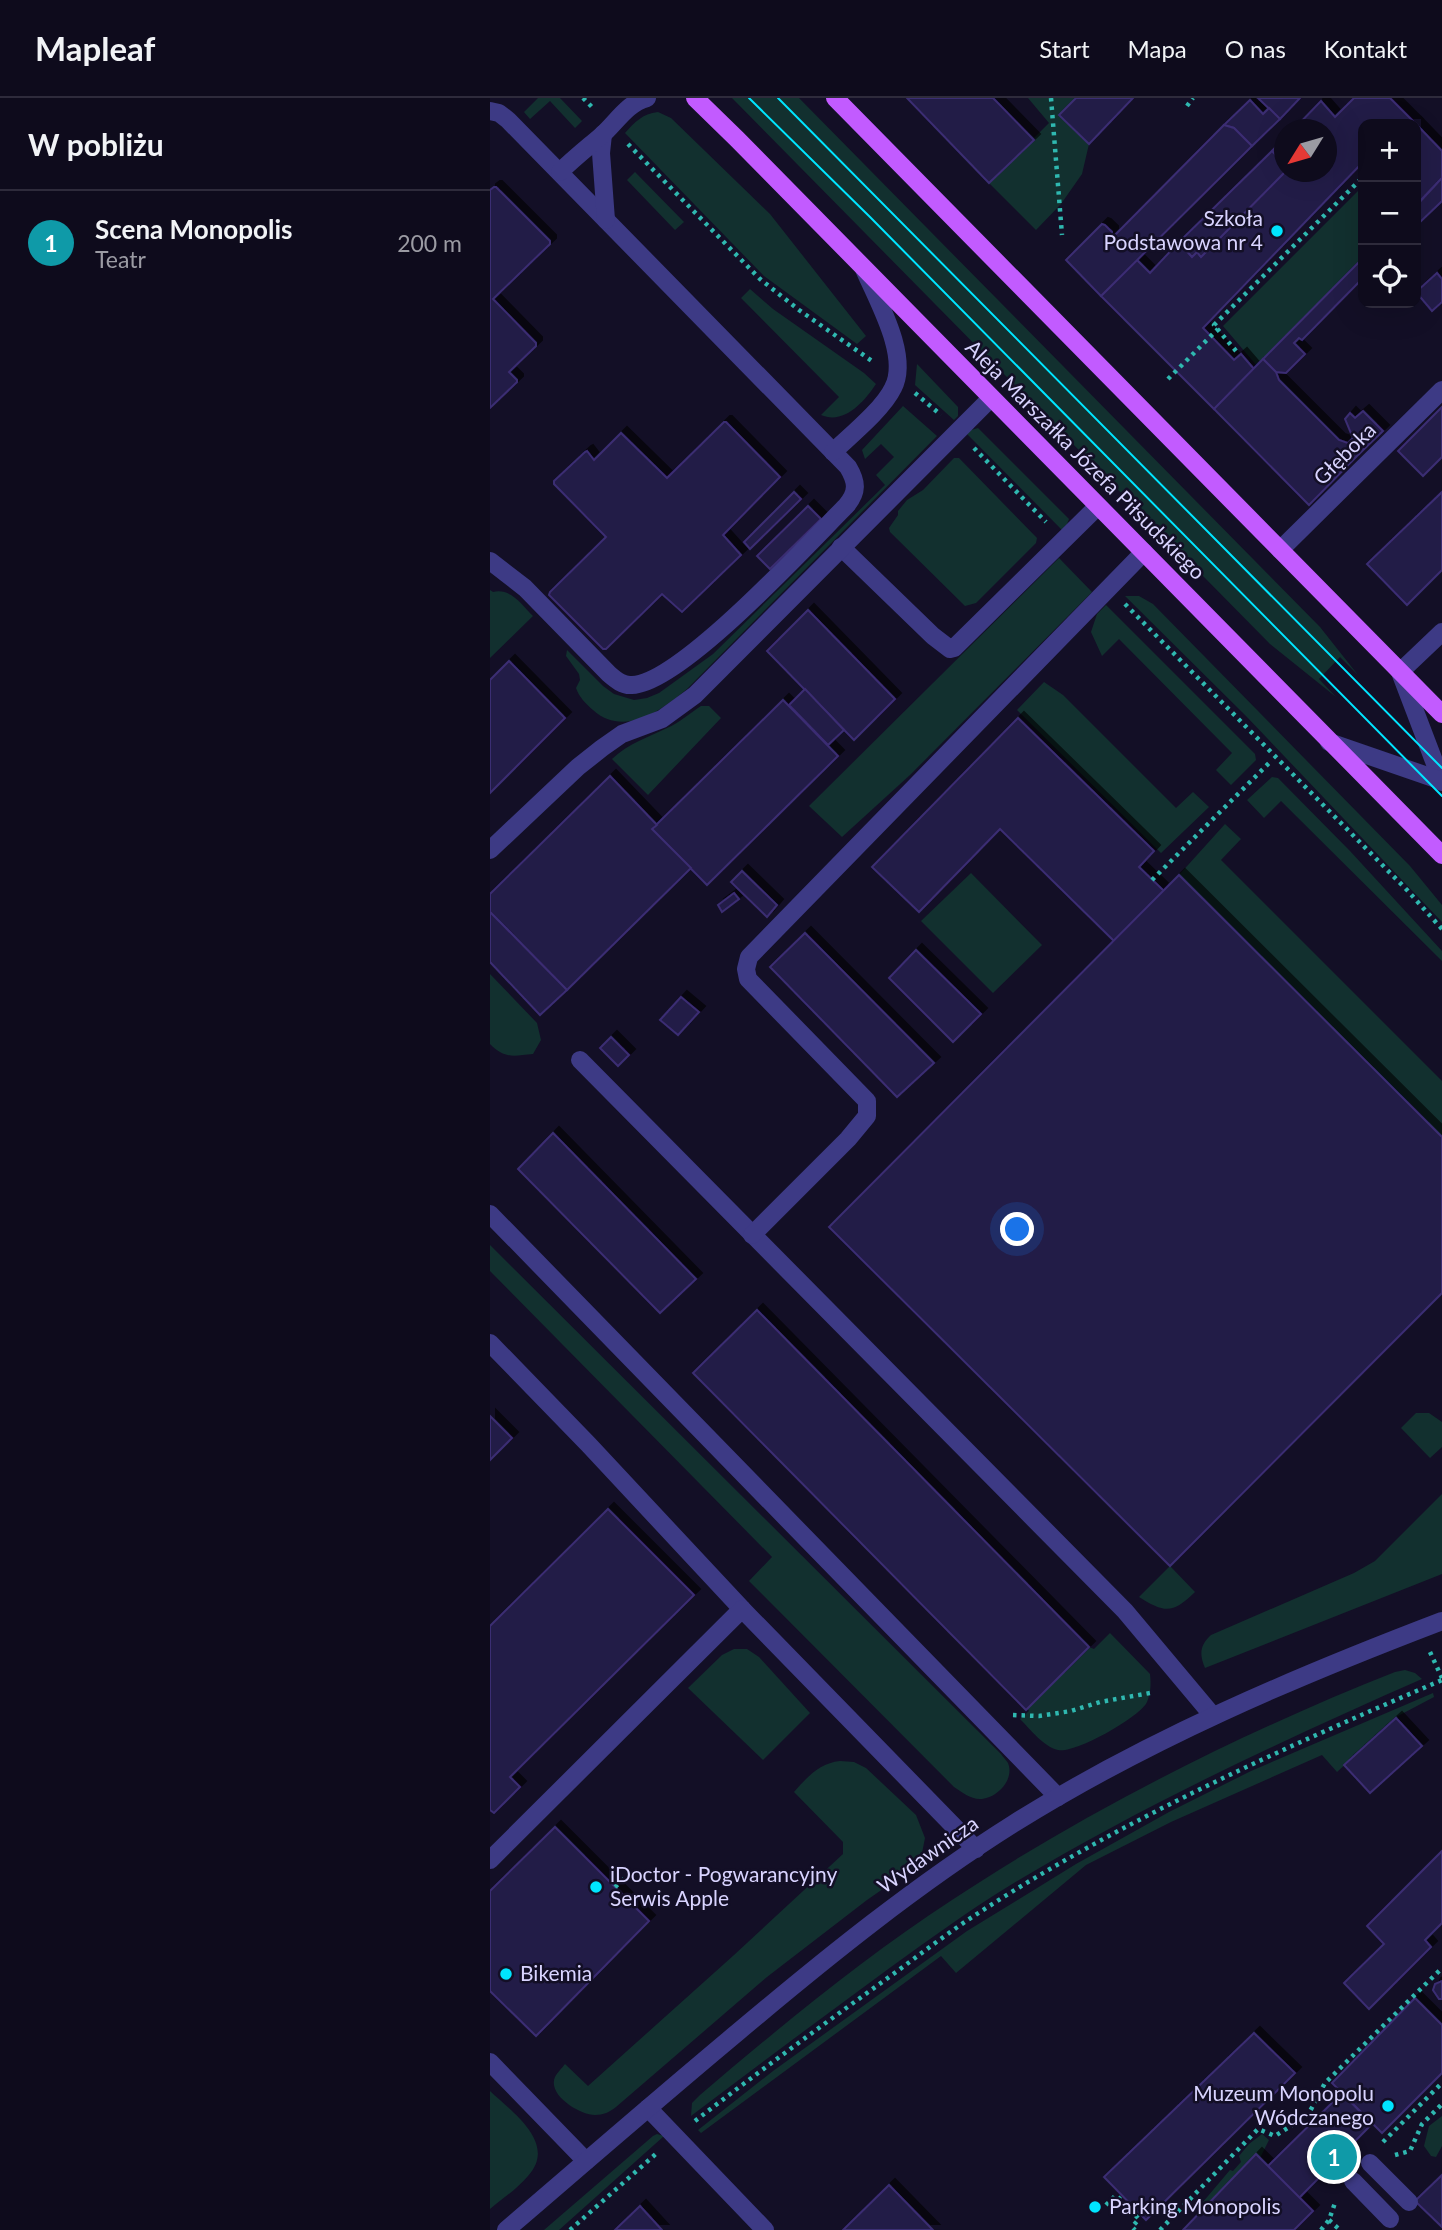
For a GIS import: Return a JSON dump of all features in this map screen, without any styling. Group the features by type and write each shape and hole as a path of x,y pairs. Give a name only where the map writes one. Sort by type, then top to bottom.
{"main road":[{"name":"Aleja Marszałka Józefa Piłsudskiego","path":"695,98 1442,855"},
{"path":"835,98 1442,714"}],"street":[{"path":"606,219 601,153 632,105 647,98"},
{"path":"490,111 499,113 508,120 834,452 848,467 856,488 853,499 710,641 675,666 642,684 631,686 620,683 608,674 525,588 490,561"},
{"path":"560,172 611,134"},
{"path":"834,452 885,400 896,384 898,373 895,344 864,269"},
{"name":"Głęboka","path":"1280,550 1442,390"},
{"path":"490,850 578,767 602,748 622,734 662,719 689,700 991,398"},
{"path":"841,547 933,636 950,649 1098,506"},
{"path":"752,1235 848,1139 867,1116 867,1101 748,979 746,969 749,957 1144,552"},
{"path":"1442,632 1400,672 1442,782"},
{"path":"1329,741 1442,782"},
{"path":"580,1060 1125,1611 1213,1716"},
{"path":"490,1214 1058,1797"},
{"path":"490,1343 742,1609 975,1849"},
{"path":"490,1860 742,1609"},
{"name":"Wydawnicza","path":"506,2230 837,1951 975,1849 1058,1797 1135,1754 1213,1716 1442,1620"},
{"path":"490,2062 586,2161"},
{"path":"648,2108 765,2230"},
{"path":"1373,2157 1409,2202"},
{"path":"1353,2180 1391,2220"}],"path":[{"path":"1051,98 1062,234"},
{"path":"1187,106 1193,98"},
{"path":"611,134 760,279 799,310 874,362"},
{"path":"1236,351 1214,325 1358,182"},
{"path":"1168,379 1218,329"},
{"path":"910,388 944,418"},
{"path":"973,447 1048,524"},
{"path":"1118,597 1407,890 1442,929"},
{"path":"1152,880 1269,763"},
{"path":"570,2230 676,2136 768,2064 979,1912 1202,1787 1442,1680"},
{"path":"979,1715 1039,1716 1150,1693"},
{"path":"615,1887 625,1878"},
{"path":"1160,2230 1258,2129 1275,2136 1308,2115 1325,2083 1442,1968"},
{"path":"1373,2157 1442,2083"},
{"path":"1107,2205 1116,2195 1139,2219 1132,2227 1135,2230"},
{"path":"1329,2220 1340,2230"}],"green space":[{"path":"538,98 560,98 582,121 575,128 550,101 530,119 524,112"},
{"path":"732,98 799,98 1320,627 1358,675 1340,657 1319,679 1336,697 1270,644"},
{"path":"1028,98 1076,98 1060,115 1089,144 1082,174 1061,204 1036,230 989,183 1049,123"},
{"path":"658,112 671,118 770,214 866,336 857,344 764,276 625,133 643,117"},
{"path":"635,172 684,222 675,230 627,180"},
{"path":"1358,191 1358,263 1257,366 1223,326"},
{"path":"750,289 773,309 876,384 866,398 853,410 838,417 821,415 839,397 741,298"},
{"path":"917,364 958,407 958,416 954,420 915,385"},
{"path":"903,406 937,436 687,689 654,712 630,721 605,718 585,703 576,688 580,680 579,674 566,656 567,650 603,686 614,694 634,700 659,693 713,654 885,485 876,475 894,457 881,444 865,459 862,450"},
{"path":"978,428 1069,519 1062,530 967,434"},
{"path":"954,458 959,458 1037,538 1036,543 976,603 965,606 889,528 907,500 923,490"},
{"path":"1059,558 1092,592 910,775 842,837 809,806"},
{"path":"490,590 510,595 533,616 490,658"},
{"path":"1125,596 1139,596 1153,604 1410,866 1442,905 1442,922 1246,716"},
{"path":"1106,605 1255,754 1256,760 1231,785 1216,770 1232,753 1119,639 1102,656 1091,632 1097,614"},
{"path":"1044,682 1063,695 1176,808 1193,792 1209,807 1161,853 1017,710"},
{"path":"701,706 709,706 721,718 648,795 612,759 618,753 671,726"},
{"path":"1272,777 1278,778 1350,851 1442,951 1442,961 1281,801 1264,818 1247,800"},
{"path":"1225,824 1241,839 1221,860 1442,1081 1442,1137 1179,875"},
{"path":"971,873 1042,945 993,993 921,921"},
{"path":"490,974 537,1023 541,1040 533,1054 505,1054 490,1044"},
{"path":"490,1245 1001,1754 1008,1763 1009,1776 998,1792 976,1799 954,1787 749,1581 772,1557 490,1271"},
{"path":"1416,1413 1429,1413 1442,1422 1442,1447 1430,1458 1401,1428"},
{"path":"1442,1494 1442,1574 1205,1668 1202,1650 1211,1635 1354,1573 1375,1561"},
{"path":"1170,1566 1195,1592 1181,1604 1169,1609 1139,1597"},
{"path":"1110,1633 1150,1674 1147,1702 1133,1716 1092,1741 1066,1750 1053,1748 1020,1719 1029,1711 1027,1708 1089,1647 1094,1649"},
{"path":"734,1649 747,1649 759,1657 810,1713 763,1760 688,1688 722,1655"},
{"path":"1405,1670 1422,1679 1317,1726 1161,1802 1059,1857 994,1896 891,1967 691,2116 692,2103 700,2095 823,1993 919,1922 1004,1867 1112,1804 1224,1747 1338,1695"},
{"path":"1433,1693 1434,1697 1398,1716 1337,1772 1322,1755 1171,1822 1086,1865 956,1973 941,1956 701,2133 698,2130 773,2071 967,1931 1076,1864 1169,1812 1251,1771"},
{"path":"840,1761 854,1762 866,1768 916,1815 925,1838 921,1858 916,1866 767,1977 614,2109 595,2115 581,2112 566,2103 554,2084 555,2077 565,2064 588,2086 843,1854 843,1842 794,1792 820,1768"},
{"path":"490,2091 520,2118 535,2140 538,2152 536,2164 528,2176 490,2209"},
{"path":"1442,2116 1442,2146 1436,2157 1431,2156 1424,2146 1429,2126"},
{"path":"1262,2134 1269,2140 1260,2158 1256,2155 1200,2211 1197,2209 1230,2170 1233,2171 1241,2162 1239,2156 1249,2144"},
{"path":"653,2136 664,2136 559,2230 544,2230"}],"building":[{"path":"907,98 993,98 1034,140 989,183"},
{"path":"1076,98 1133,98 1089,144 1059,115"},
{"path":"1258,98 1300,98 1280,119"},
{"path":"1354,98 1390,98 1411,119 1358,119 1358,167 1203,328 1234,360 1241,354 1254,369 1214,409 1101,296 1137,260 1150,273 1179,242 1192,257 1197,252 1201,257 1275,182 1337,182 1337,119 1304,119 1321,101 1335,117"},
{"path":"1250,100 1263,114 1269,108 1280,119 1274,119 1274,125 1252,146 1234,128 1224,125"},
{"path":"1224,125 1234,128 1252,146 1101,296 1066,260 1102,224 1112,232 1112,238"},
{"path":"1421,129 1442,151 1442,178 1421,200"},
{"path":"1272,151 1275,182 1201,257 1197,252 1192,257 1179,242"},
{"path":"1442,178 1442,201 1421,221 1421,201"},
{"path":"494,187 550,241 550,244 493,299 536,346 509,372 517,382 490,408 490,190"},
{"path":"1358,263 1358,283 1302,340 1299,338 1294,343 1305,354 1286,373 1276,372 1263,359"},
{"path":"1437,273 1442,279 1442,302 1432,311 1421,298 1421,287"},
{"path":"1263,359 1276,372 1279,380 1339,440 1348,443 1359,454 1309,505 1214,409"},
{"path":"1442,407 1442,457 1423,476 1398,451"},
{"path":"1363,411 1383,431 1359,454 1348,443 1353,438 1345,419 1350,413 1355,418"},
{"path":"724,422 780,477 723,535 741,555 682,612 662,594 603,649 549,595 606,537 554,481 585,452 594,460 621,433 667,478"},
{"path":"794,492 801,499 750,549 744,542"},
{"path":"1442,492 1442,570 1407,605 1367,564"},
{"path":"808,506 821,519 770,569 757,556"},
{"path":"808,610 895,699 854,740 767,651"},
{"path":"509,661 565,718 490,793 490,680"},
{"path":"805,689 844,730 828,745 789,705"},
{"path":"783,700 838,756 707,885 652,829"},
{"path":"1018,718 1154,851 1139,867 1164,891 1114,941 1000,829 919,912 872,867"},
{"path":"610,776 657,825 652,829 691,868 567,990 490,912 490,894"},
{"path":"742,871 777,905 767,917 731,882"},
{"path":"1179,875 1442,1137 1442,1293 1170,1566 829,1227"},
{"path":"734,893 739,899 722,912 718,905"},
{"path":"490,912 567,990 540,1015 490,962"},
{"path":"805,933 934,1063 897,1097 770,967"},
{"path":"916,950 981,1014 953,1042 889,978"},
{"path":"681,997 699,1012 678,1035 660,1020"},
{"path":"611,1037 629,1055 618,1066 600,1048"},
{"path":"553,1133 696,1279 660,1313 518,1169"},
{"path":"757,1310 1089,1647 1026,1710 693,1373"},
{"path":"490,1416 512,1438 490,1460"},
{"path":"608,1509 694,1595 510,1777 520,1787 494,1813 490,1810 490,1626"},
{"path":"1396,1718 1422,1746 1370,1793 1344,1765"},
{"path":"555,1827 649,1921 536,2036 490,1991 490,1891"},
{"path":"1442,1851 1442,1923 1425,1940 1431,1947 1369,2009 1344,1983 1384,1944 1367,1926"},
{"path":"1442,1981 1442,1999 1439,1999 1433,1990 1435,1984"},
{"path":"1415,1998 1442,2025 1442,2073 1382,2133 1332,2083"},
{"path":"1254,2033 1295,2073 1146,2220 1104,2177"},
{"path":"1342,2093 1372,2124 1299,2198 1268,2166"},
{"path":"1256,2154 1313,2211 1294,2230 1183,2230"},
{"path":"1442,2175 1442,2227 1415,2201"},
{"path":"889,2185 933,2230 843,2230"},
{"path":"640,2206 662,2230 615,2230"}],"tram line":[{"path":"749,98 1442,796"},
{"path":"778,98 1442,768"}],"place":[{"name":"Szkoła Podstawowa nr 4","path":"1277,231"},
{"name":"iDoctor - Pogwarancyjny Serwis Apple","path":"596,1887"},
{"name":"Bikemia","path":"506,1974"},
{"name":"Muzeum Monopolu Wódczanego","path":"1388,2106"},
{"name":"Scena Monopolis","path":"1334,2157"},
{"name":"Parking Monopolis","path":"1095,2207"}]}
